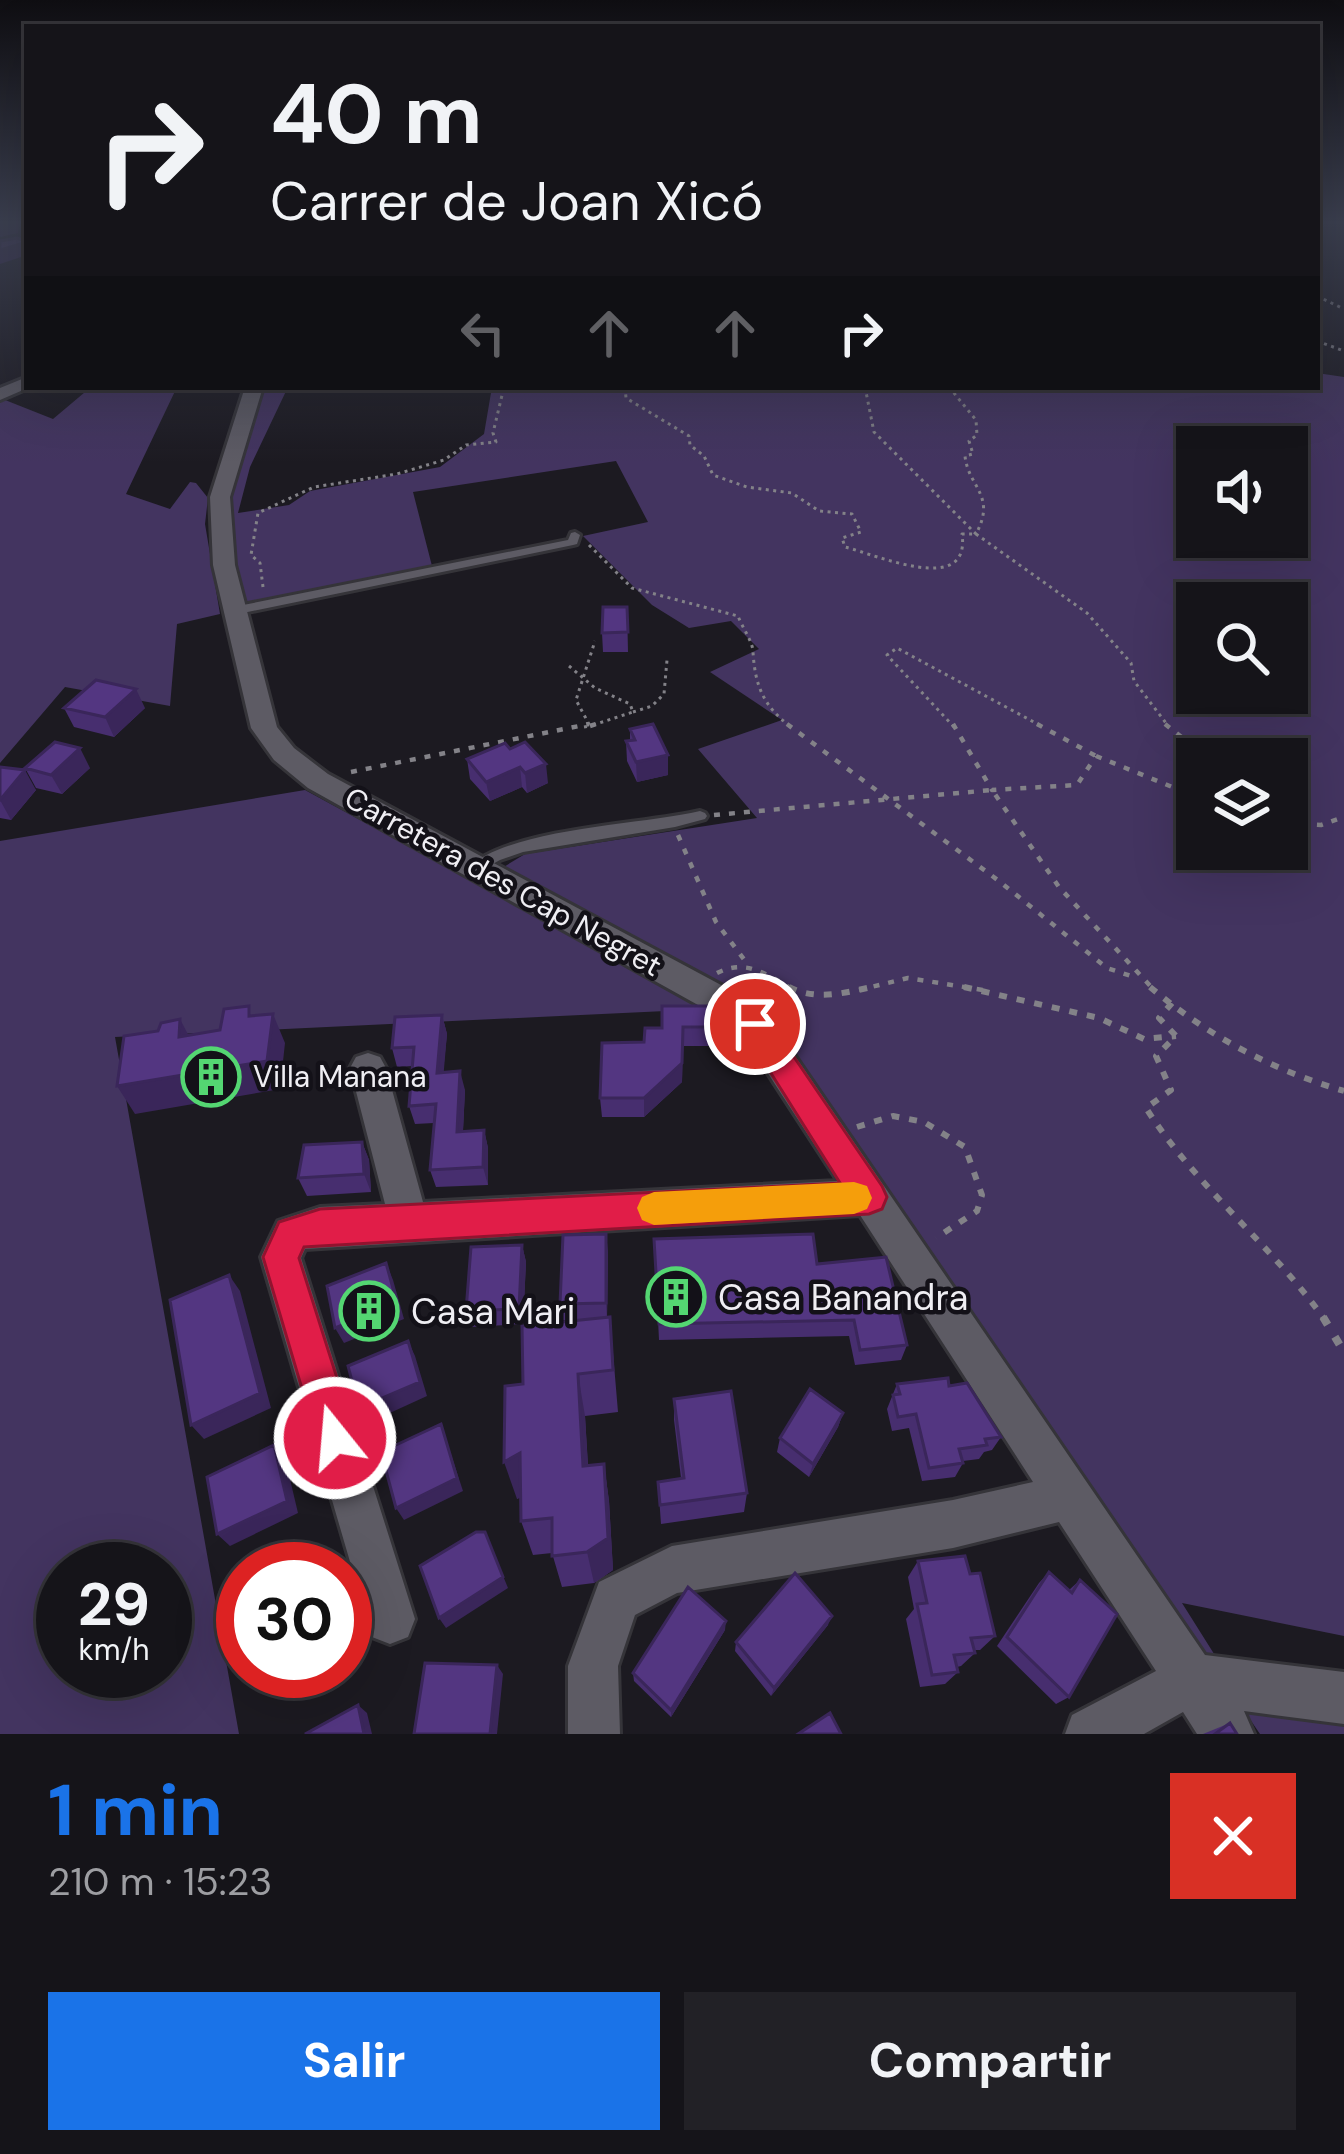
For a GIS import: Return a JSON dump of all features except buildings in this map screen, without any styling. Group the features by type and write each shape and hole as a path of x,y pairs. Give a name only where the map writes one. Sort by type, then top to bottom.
{"street":[{"name":"Carretera des Cap Negret","path":"253,390 220,497 224,565 264,728 284,754 325,785 755,1024 1228,1734"},
{"path":"368,1068 409,1221"},
{"path":"390,1619 281,1257 292,1234 320,1226 869,1197"},
{"path":"594,1734 593,1666 616,1599 672,1570 953,1524 1070,1496"},
{"path":"1091,1734 1192,1679 1344,1698"}],"lane":[{"path":"233,611 574,538"},
{"path":"476,868 490,855 518,848 673,824 700,815"}],"path":[{"path":"290,599 264,589 260,563 250,554 259,513 314,488 397,474 444,460 466,445 496,442 493,433 503,390"},
{"path":"625,390 626,398 689,436 690,445 704,456 712,475 747,488 792,493 819,511 852,514 861,532 842,538 844,547 938,571 954,566 964,548 962,534 976,534 983,526 983,492 964,464 965,456 973,454 969,441 977,435 976,420 951,390"},
{"path":"866,390 874,432 926,489 976,534 1087,613 1131,663 1134,681 1160,719 1183,738"},
{"path":"574,538 586,542 632,588 738,616 754,647 751,666 768,710 1107,968 1135,977"},
{"path":"590,726 576,700 595,641"},
{"path":"1176,788 1096,756 897,648 887,655 949,718 1045,875 1135,977 1257,1060 1344,1090"},
{"path":"325,785 348,773 590,726 645,710 665,694 670,682 668,660"},
{"path":"569,666 630,704 634,712"},
{"path":"700,815 1077,785 1096,756"},
{"path":"1308,824 1344,817"},
{"path":"673,824 716,922 748,966 801,993 831,996 908,978 993,991 1099,1018 1144,1039 1176,1036"},
{"path":"703,991 721,968 748,966"},
{"path":"1172,1003 1160,1018 1176,1036"},
{"path":"1176,1036 1156,1056 1171,1090 1146,1108 1164,1142 1287,1269 1330,1324 1344,1352"},
{"path":"828,1135 893,1116 924,1122 964,1147 982,1195 976,1211 950,1232 905,1251"}],"shaded area":[{"path":"1320,373 1344,377 1344,1636 1182,1603 1238,1692 1344,1707 1344,1734 1260,1734 763,1006 502,868 525,854 757,818 698,749 782,720 710,672 759,649 731,621 689,628 652,605 583,536 648,522 616,461 413,492 432,566 240,606 223,524 257,390 287,390 250,467 238,513 289,505 310,491 440,467 484,434 491,390 1320,390"},
{"path":"87,390 176,390 126,494 170,509 190,482 208,498 205,524 220,614 177,624 170,706 65,687 0,763 0,398 53,419"},
{"path":"305,790 708,1009 115,1037 216,1605 216,1698 233,1698 239,1734 0,1734 0,841"}],"slow traffic":[{"path":"654,1208 854,1198"}],"place":[{"name":"Villa Manana","path":"211,1077"},
{"name":"Casa Banandra","path":"676,1297"},
{"name":"Casa Mari","path":"369,1311"}],"route":[{"path":"335,1438 281,1257 292,1234 320,1226 869,1197 755,1024"}]}
